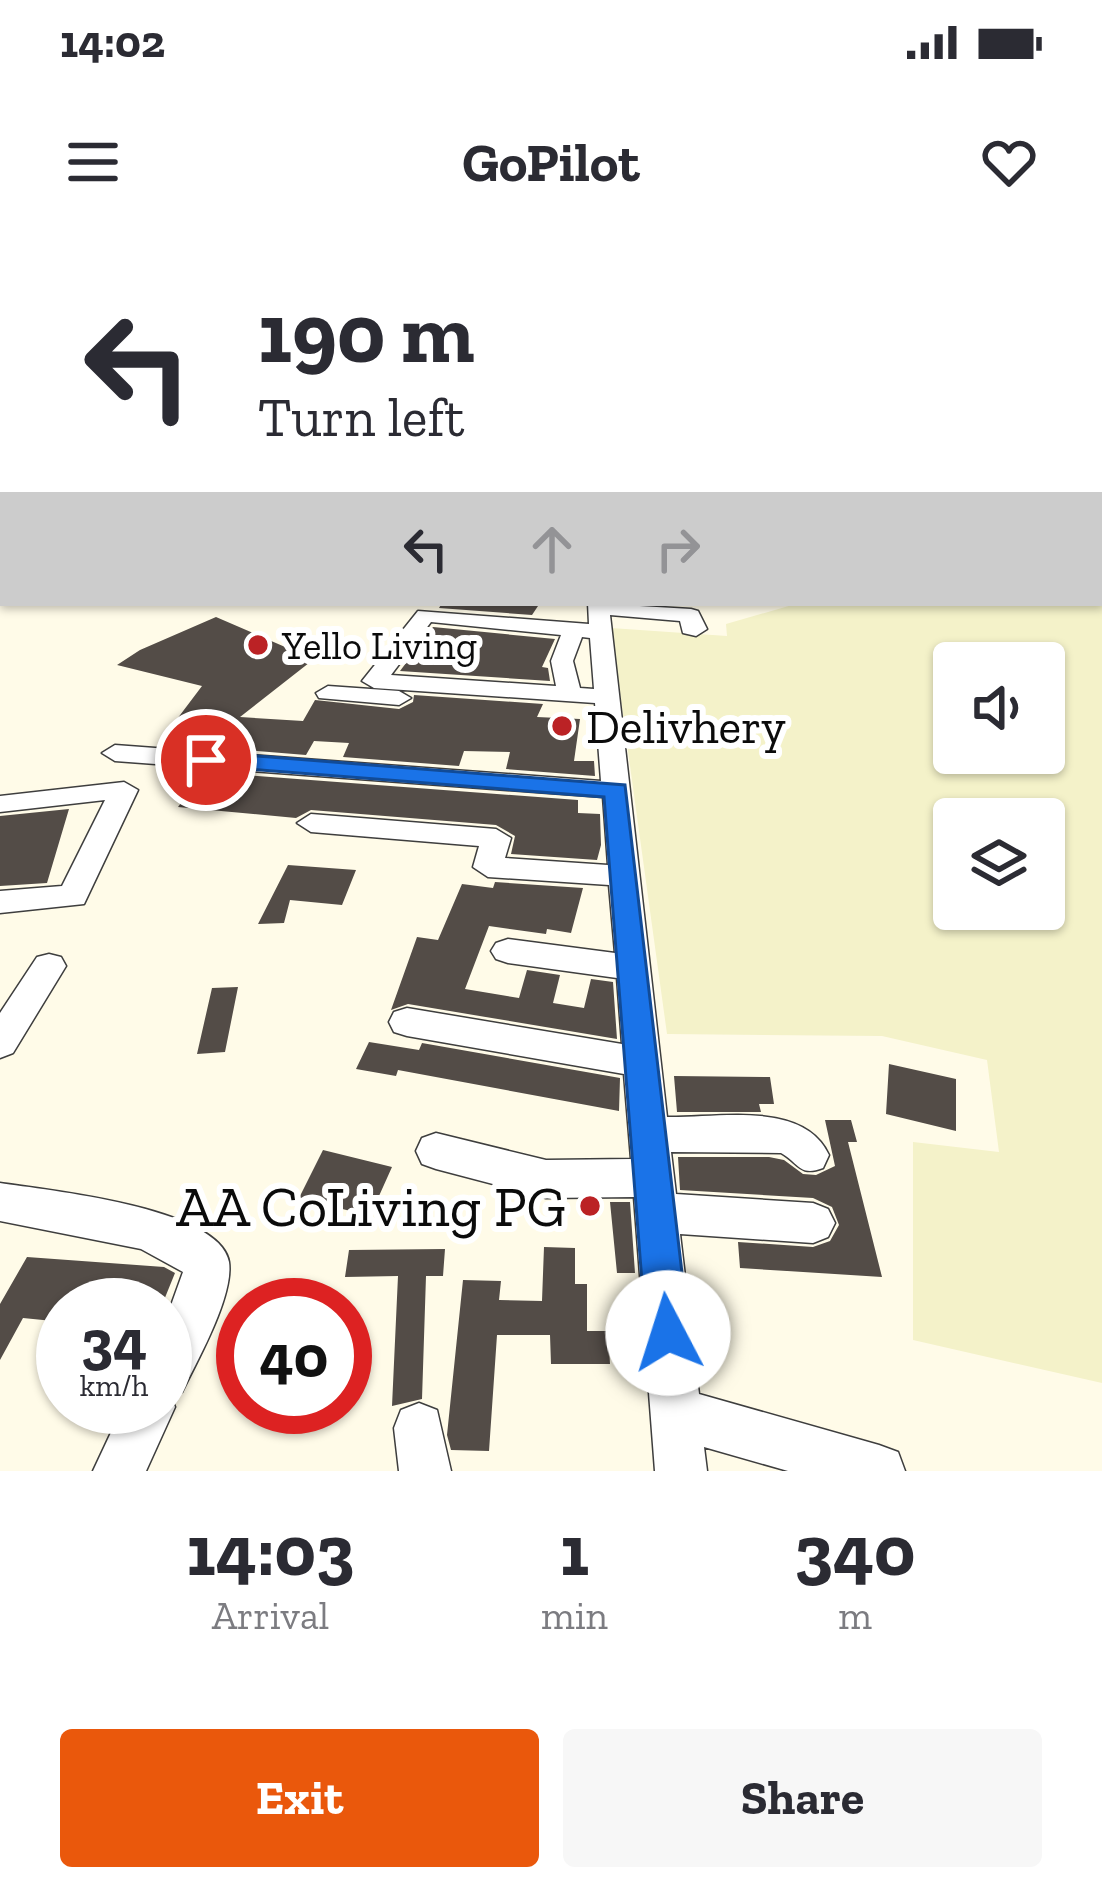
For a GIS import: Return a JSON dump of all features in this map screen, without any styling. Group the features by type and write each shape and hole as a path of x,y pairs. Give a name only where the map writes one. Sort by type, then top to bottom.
{"street":[{"path":"449,606 594,619"},
{"path":"595,701 374,681 425,615 594,619 691,615 691,628 696,629"},
{"path":"594,619 595,701 616,790 681,1471"},
{"path":"328,693 595,701"},
{"path":"115,753 616,790"},
{"path":"0,804 124,790 74,896 0,902"},
{"path":"311,823 496,838 488,867 624,876"},
{"path":"508,951 633,968"},
{"path":"0,1043 49,966"},
{"path":"407,1022 642,1061"},
{"path":"649,1134 785,1136 803,1145 809,1155"},
{"path":"436,1151 546,1179 813,1223"},
{"path":"0,1202 168,1236 197,1252 207,1264 192,1318"},
{"path":"675,1413 879,1471"},
{"path":"119,1471 137,1434"}],"shaded area":[{"path":"789,606 1102,606 1102,1383 913,1340 913,1142 999,1152 987,1060 882,1036 667,1034 611,628 727,636 726,624"}],"building":[{"path":"440,606 538,606 532,615"},
{"path":"216,617 292,650 311,636 337,641 240,717 303,721 315,700 399,709 413,702 414,695 543,704 537,717 580,719 574,761 594,761 595,776 506,769 510,752 464,751 459,766 343,757 349,743 314,741 306,755 159,743 202,686 117,665"},
{"path":"433,627 555,639 542,667 548,668 550,681 400,671"},
{"path":"204,772 578,800 578,813 600,814 601,845 597,860 511,854 515,836 496,825 311,810 296,818 178,807"},
{"path":"69,809 47,883 0,886 0,816"},
{"path":"288,865 356,870 342,905 290,900 284,923 258,924"},
{"path":"495,882 583,888 571,933 489,926 465,989 519,998 527,970 560,975 553,1003 584,1008 591,979 613,982 617,1039 408,1004 391,1010 417,937 438,940 462,884 493,888"},
{"path":"238,987 225,1052 197,1054 212,988"},
{"path":"369,1042 419,1050 422,1043 620,1078 619,1111 398,1070 396,1076 356,1069"},
{"path":"889,1064 956,1079 956,1131 886,1114"},
{"path":"674,1076 770,1077 774,1104 759,1104 761,1112 677,1112"},
{"path":"825,1120 851,1120 857,1142 848,1142 882,1277 740,1268 738,1242 813,1247 830,1241 839,1225 832,1207 813,1198 680,1190 678,1157 769,1157 784,1160 803,1174 816,1175 835,1166"},
{"path":"323,1150 392,1167 370,1216 299,1198"},
{"path":"610,1202 630,1202 635,1273 617,1273"},
{"path":"544,1247 575,1248 575,1284 587,1284 587,1331 608,1331 610,1364 551,1364 550,1335 497,1335 489,1451 451,1450 447,1435 463,1280 501,1281 499,1300 542,1301"},
{"path":"445,1249 443,1276 426,1276 422,1399 392,1406 398,1276 345,1277 349,1250"},
{"path":"27,1257 164,1267 175,1273 173,1278 36,1278 36,1319 23,1318 0,1360 0,1304"}],"place":[{"name":"Yello Living","path":"258,645"},
{"name":"Delivhery","path":"562,726"},
{"name":"AA CoLiving PG","path":"590,1206"}],"route":[{"path":"206,760 616,790 668,1333"}]}
